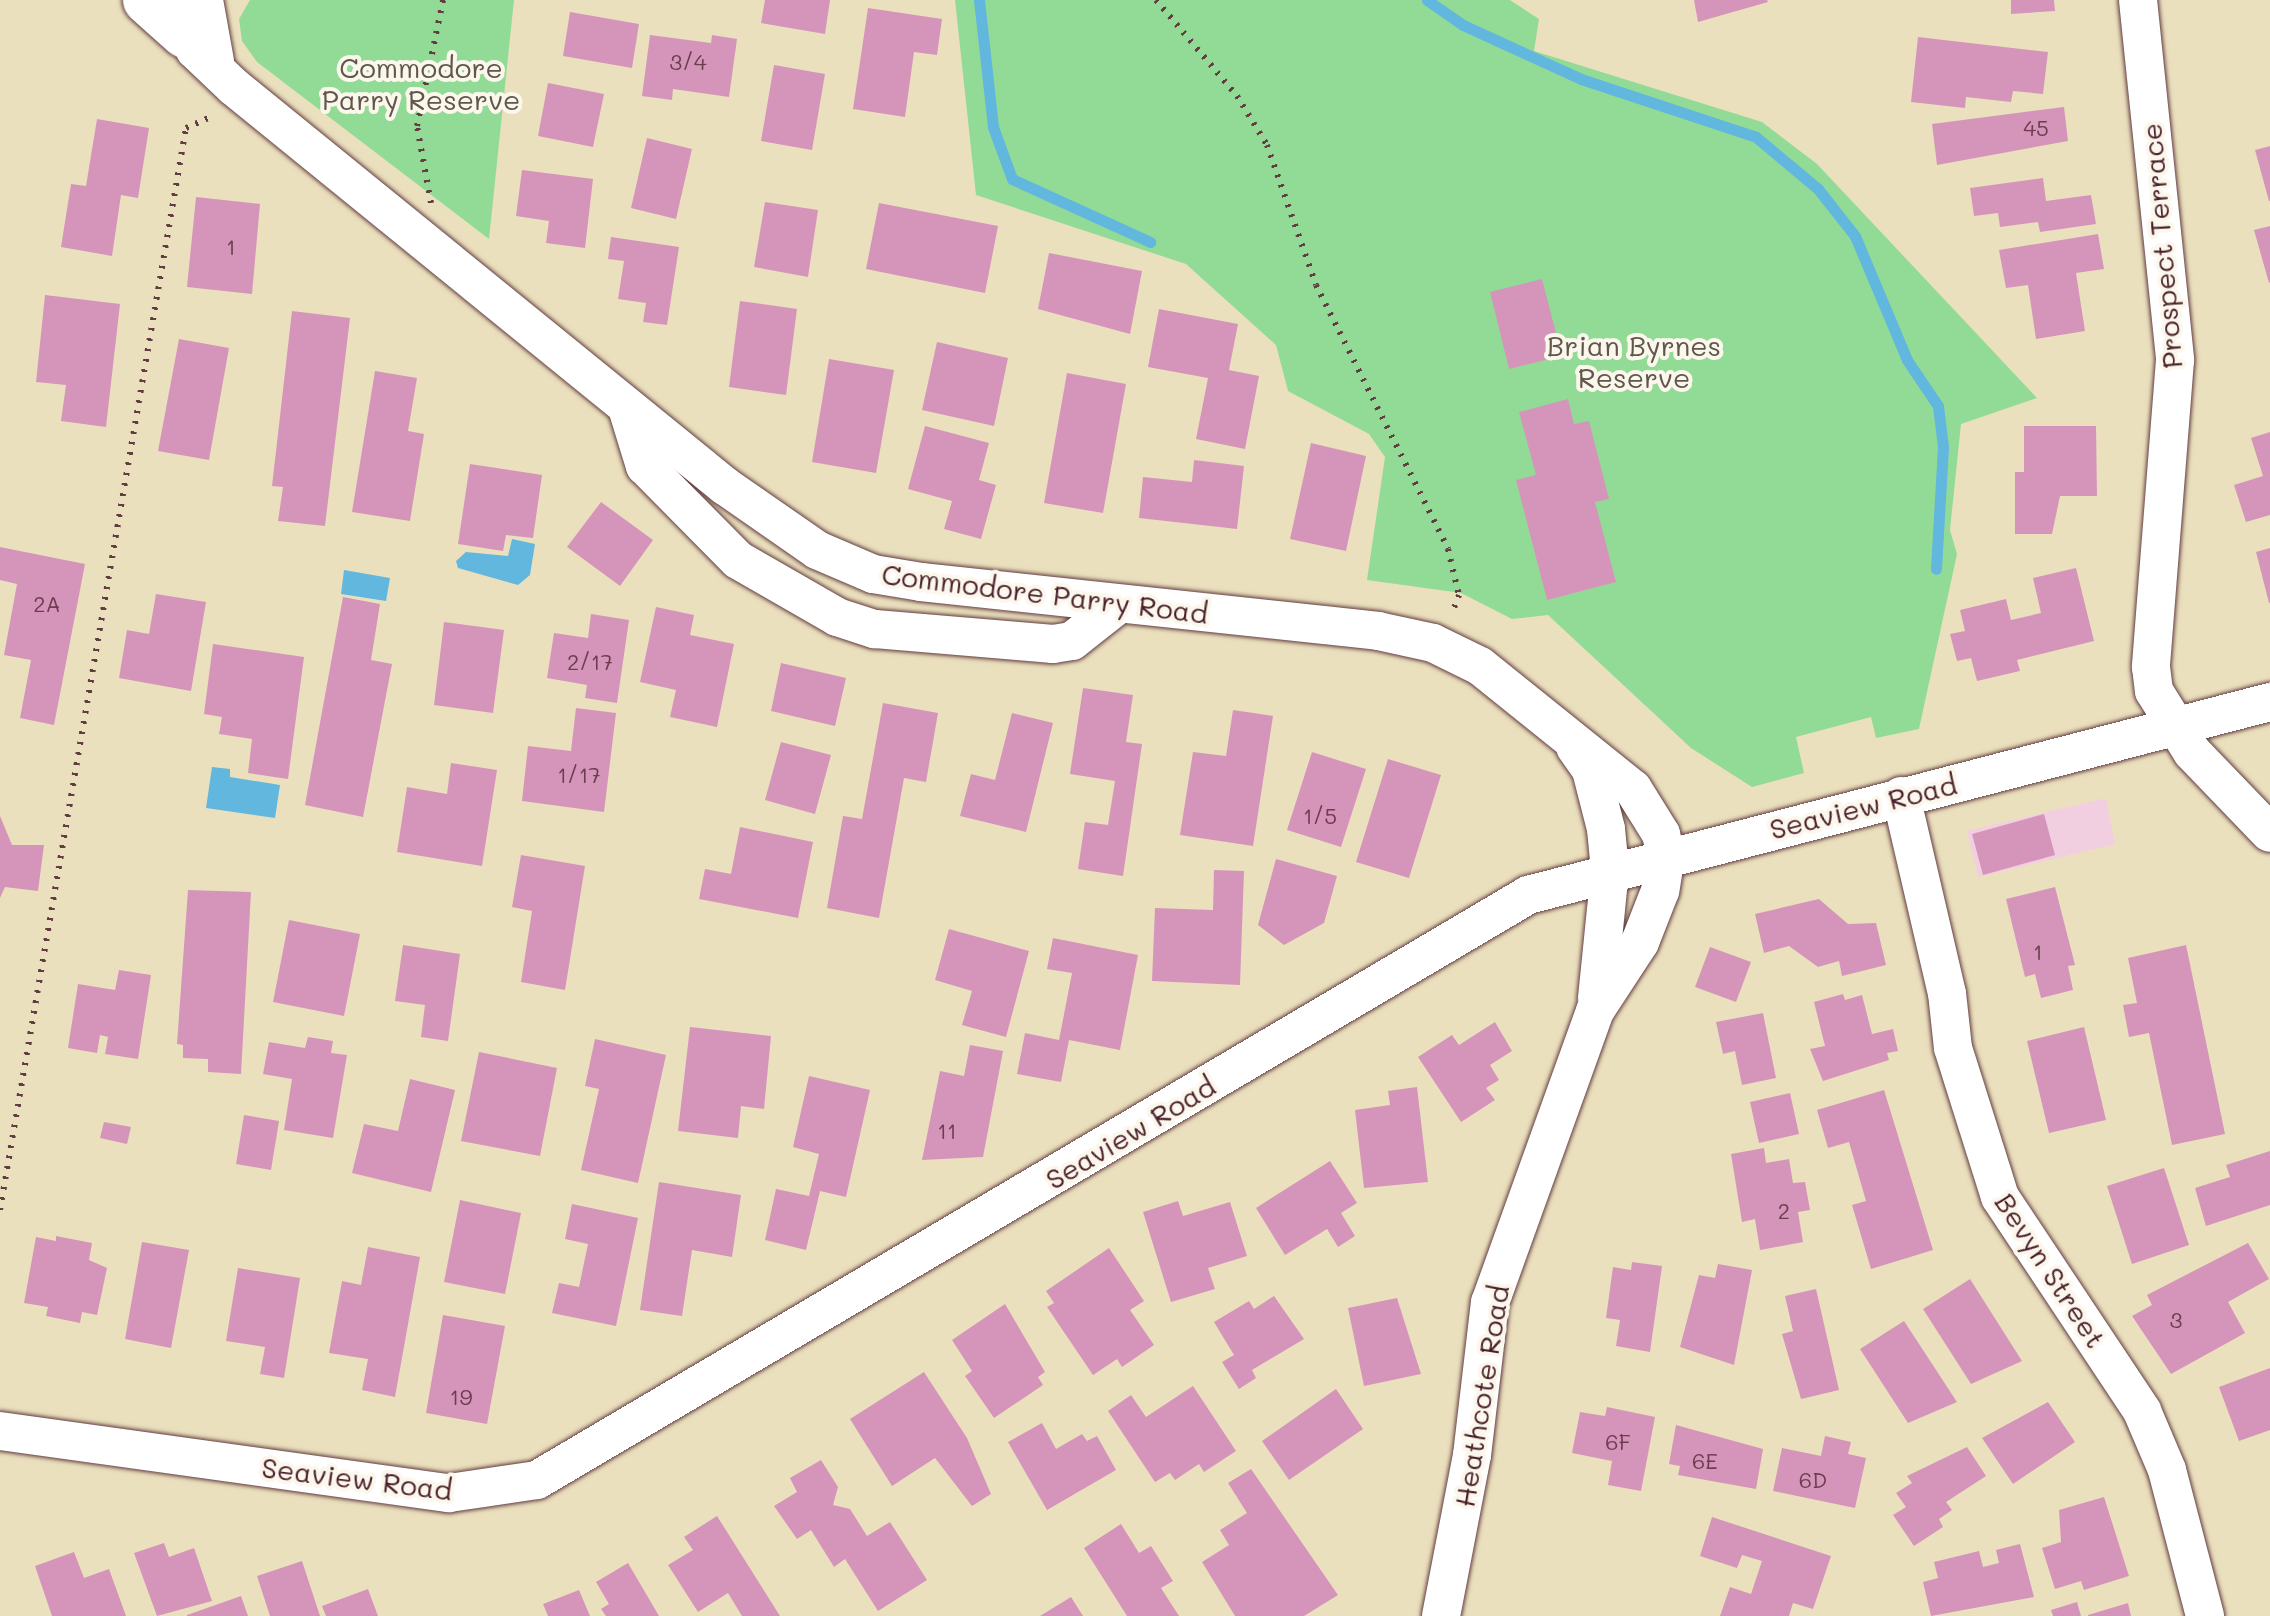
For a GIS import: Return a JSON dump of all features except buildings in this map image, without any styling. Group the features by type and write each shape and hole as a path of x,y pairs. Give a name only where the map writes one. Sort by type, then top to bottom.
{"main road":[{"path":"147,0 187,11"}],"street":[{"name":"Prospect Terrace","path":"2138,0 2175,360 2151,667 2154,692 2173,727 2270,833"},
{"name":"Commodore Parry Road","path":"187,11 241,93 420,243 782,528 873,574 1433,643 1480,666 1633,789 1655,816 1666,855"},
{"path":"627,408 645,466 738,560 767,582 836,617 876,629 1053,644 1072,641 1119,604"},
{"name":"Seaview Road","path":"0,1431 450,1493 537,1480 570,1466 1486,916 1610,870 2270,702"},
{"name":"Commodore Parry Road","path":"1568,738 1600,798 1610,870"},
{"name":"Bevyn Street","path":"1901,796 1947,993 1953,1048 2000,1197 2142,1411 2167,1470 2205,1616"},
{"name":"Heathcote Road","path":"1441,1616 1472,1455 1490,1302 1595,1012 1651,917 1666,855"},
{"name":"Heathcote Road","path":"1595,1012 1610,870"}],"path":[{"path":"420,243 432,196 417,126 443,0"},
{"path":"1156,0 1237,96 1267,144 1316,285 1448,549 1459,595 1450,618"},
{"path":"0,1210 186,128 241,93"}],"shaded area":[{"path":"2106,798 2115,844 1978,877 1967,831"}],"green space":[{"name":"Commodore Parry Reserve","path":"250,0 514,0 489,239 257,62 242,41 239,19"},
{"name":"Brian Byrnes Reserve","path":"955,0 1510,0 1539,19 1534,51 1762,122 1817,164 2037,398 1961,424 1950,530 1957,554 1919,729 1876,738 1871,717 1796,737 1804,773 1752,787 1691,748 1548,615 1512,619 1461,593 1367,580 1385,457 1369,434 1288,391 1276,345 1186,264 976,195"}],"water":[{"path":"512,539 535,544 530,575 518,585 458,568 456,561 466,552 508,556"},
{"path":"344,570 390,578 386,601 341,594"},
{"path":"212,767 230,769 230,777 280,785 275,818 206,808"}],"waterway":[{"path":"979,0 993,127 1012,179 1150,242"},
{"path":"1427,0 1463,25 1581,79 1756,137 1818,189 1855,236 1907,360 1938,406 1943,447 1936,569"}]}
